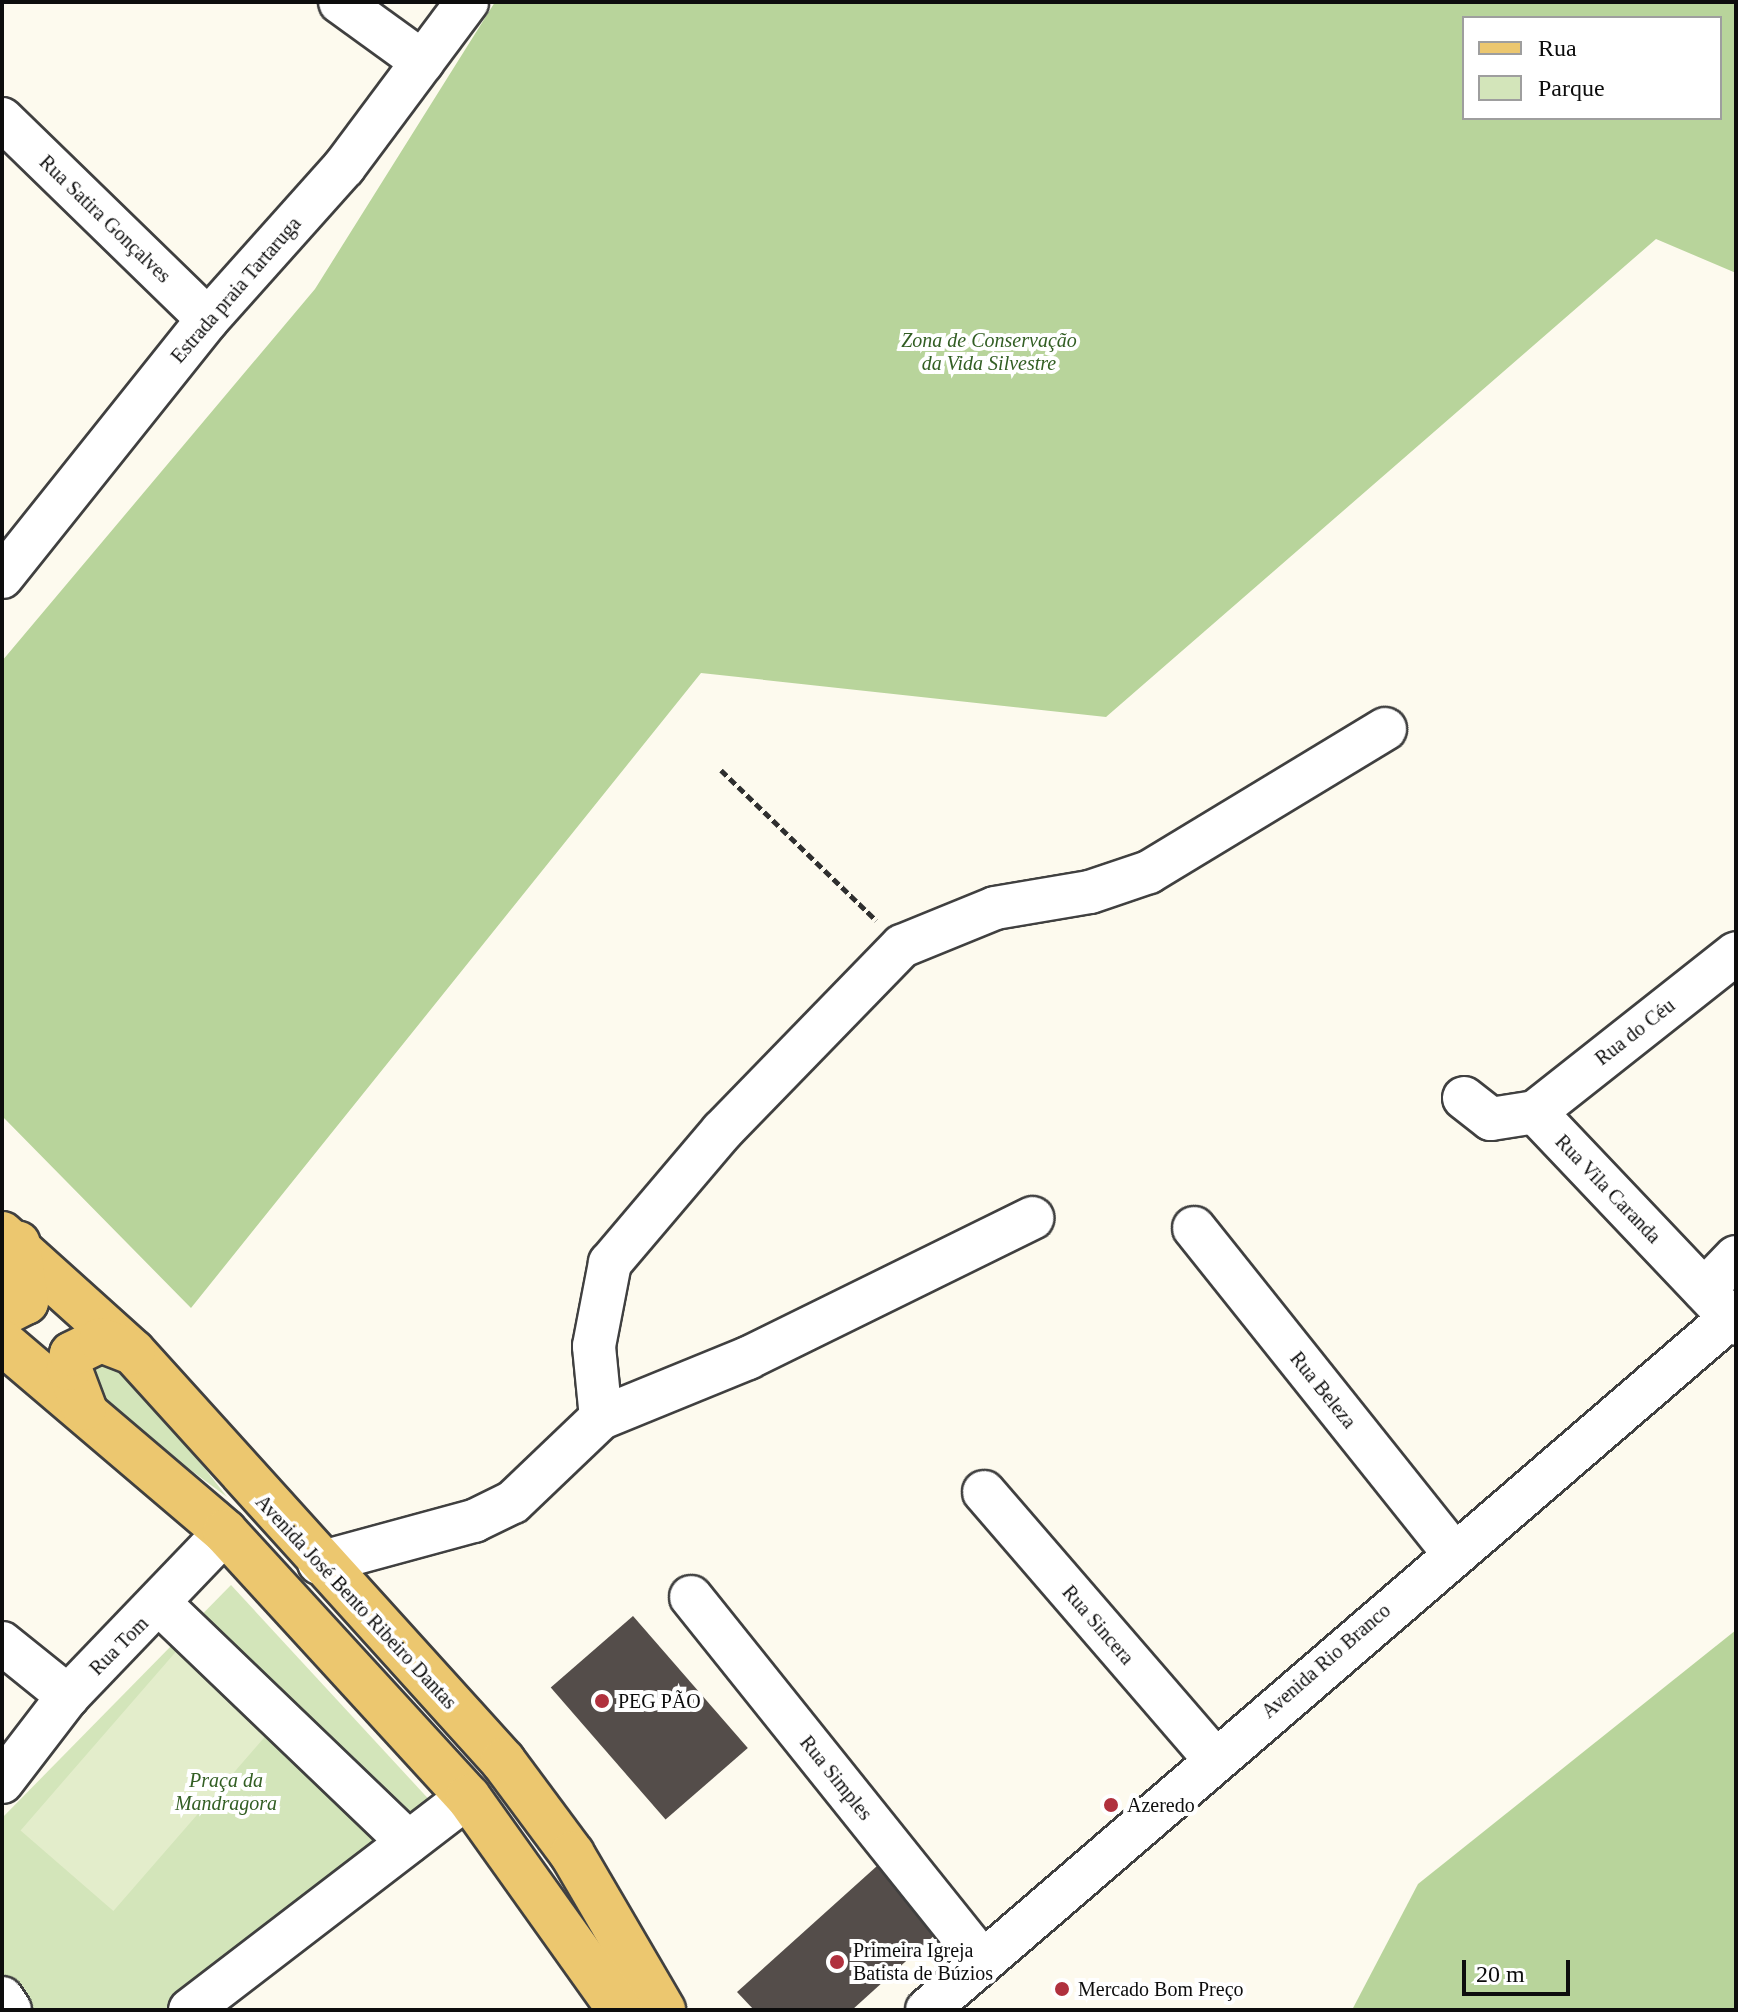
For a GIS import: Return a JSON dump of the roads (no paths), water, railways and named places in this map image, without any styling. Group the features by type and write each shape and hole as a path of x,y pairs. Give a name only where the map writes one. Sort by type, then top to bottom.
{"main road":[{"path":"2,1314 26,1302 10,1239"},
{"name":"Avenida José Bento Ribeiro Dantas","path":"10,1239 133,1352 319,1563 503,1761 572,1854 663,2010"},
{"path":"84,1408 69,1368 72,1354 101,1340 133,1352"},
{"path":"2,1342 84,1408 225,1532 468,1797 620,2010"}],"street":[{"path":"340,2 423,62"},
{"name":"Estrada praia Tartaruga","path":"2,577 208,319 344,167 467,2"},
{"name":"Rua Satira Gonçalves","path":"2,119 208,319"},
{"path":"601,1418 594,1346 610,1263 722,1131 902,946 995,908 1090,892 1149,872 1385,729"},
{"name":"Rua do Céu","path":"1535,1112 1736,953"},
{"path":"1464,1098 1491,1119 1535,1112"},
{"name":"Rua Vila Caranda","path":"1535,1112 1723,1311"},
{"path":"319,1563 474,1521 513,1502 601,1418 748,1358 1032,1218"},
{"name":"Rua Beleza","path":"1194,1228 1453,1552"},
{"name":"Avenida Rio Branco","path":"927,2010 981,1959 1453,1552 1723,1311 1736,1257"},
{"name":"Rua Sincera","path":"984,1492 1213,1757"},
{"name":"Rua Tom","path":"2,1782 68,1696 160,1604 225,1532"},
{"name":"Rua Simples","path":"691,1597 981,1959"},
{"path":"160,1604 408,1842"},
{"path":"2,1643 68,1696"},
{"path":"190,2010 468,1797"},
{"path":"2,1998 10,2010"}],"place":[{"name":"PEG PÃO","path":"602,1701"},
{"name":"Azeredo","path":"1111,1805"},
{"name":"Primeira Igreja Batista de Búzios","path":"837,1962"},
{"name":"Mercado Bom Preço","path":"1062,1989"}],"park label":[{"name":"Zona de Conservação da Vida Silvestre","path":"989,352"},
{"name":"Praça da Mandragora","path":"226,1792"}]}
